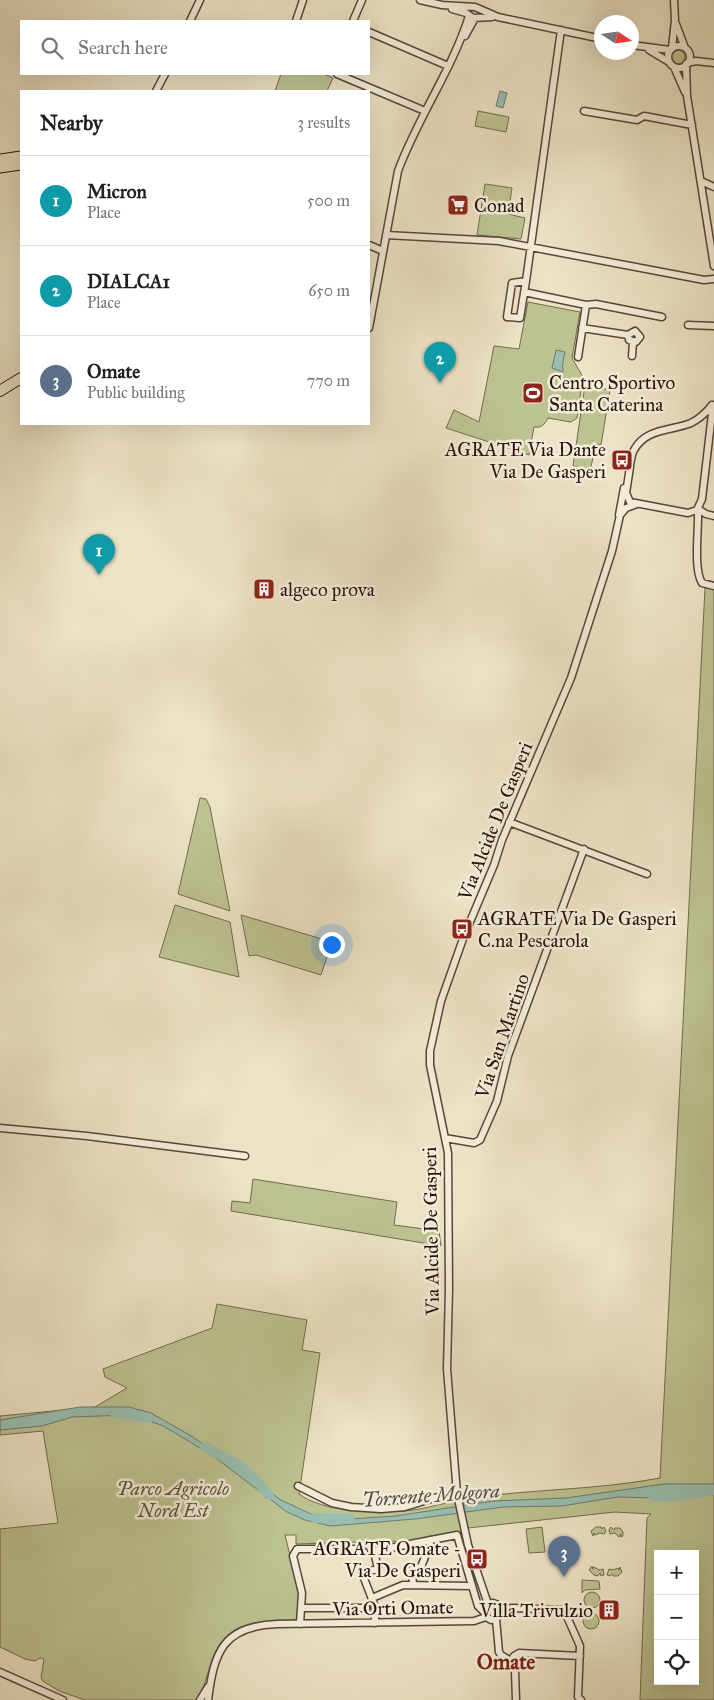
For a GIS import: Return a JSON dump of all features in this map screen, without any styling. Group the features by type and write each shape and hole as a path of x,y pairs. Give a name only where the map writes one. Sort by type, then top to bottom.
{"highway":[{"path":"0,382 19,379"},
{"path":"0,391 19,379"},
{"path":"0,399 19,379"}],"main road":[{"path":"0,159 20,156"},
{"path":"0,168 20,165"}],"street":[{"path":"190,20 200,0"},
{"path":"296,20 303,0"},
{"path":"353,20 362,0"},
{"path":"420,0 442,5 472,16 498,17 594,37"},
{"path":"674,0 675,20 671,49 668,55 687,96"},
{"path":"442,5 475,6 498,17"},
{"path":"472,16 468,10 475,6"},
{"path":"370,322 398,171 472,16 479,13 475,6"},
{"path":"675,20 689,56 687,63 687,96 714,266"},
{"path":"526,281 512,283 507,317 520,318 526,281 561,30"},
{"path":"370,32 448,66"},
{"path":"639,47 671,49 678,46 711,62"},
{"path":"643,48 672,65 681,67 687,63 711,62"},
{"path":"157,90 164,75"},
{"path":"339,75 425,111"},
{"path":"584,112 636,120 644,116 692,125"},
{"path":"701,181 714,187"},
{"path":"386,234 498,241 704,280 714,279"},
{"path":"370,245 383,251"},
{"path":"524,292 586,305 596,304 662,317"},
{"path":"578,357 586,305"},
{"path":"688,325 714,326"},
{"path":"582,328 628,335 634,331 640,337 636,342 632,342"},
{"path":"628,335 629,340 632,342 632,356"},
{"path":"698,509 690,513 630,502 627,498 626,487 634,450 646,437 657,432 689,424 700,418 713,403"},
{"path":"713,403 702,499 698,509 697,568 702,583 714,586"},
{"path":"700,418 706,422 708,434"},
{"name":"Via Alcide De Gasperi","path":"488,1604 471,1555 463,1526 458,1496 447,1369 448,1160 430,1062 436,1018 464,936 493,868 509,822 571,678 612,551 622,497 630,467"},
{"path":"618,522 624,509 637,504"},
{"path":"698,509 714,516"},
{"path":"509,822 647,874"},
{"name":"Via San Martino","path":"445,1138 474,1144 480,1140 497,1101 508,1056 584,849"},
{"path":"0,1128 246,1156"},
{"path":"298,1486 332,1503 352,1507 381,1509 405,1507 434,1498 458,1496"},
{"name":"Via Orti Omate","path":"200,1700 210,1681 220,1652 228,1640 236,1634 255,1626 474,1621 485,1614 478,1606 456,1535 374,1551 378,1569 362,1572 372,1598"},
{"path":"413,1585 412,1569 421,1567 430,1540"},
{"path":"300,1624 302,1593 293,1556 294,1551 358,1548 364,1552"},
{"path":"376,1623 375,1607 372,1598 403,1585 472,1586"},
{"path":"495,1603 500,1609 500,1615 496,1619 491,1620 485,1614 488,1604 495,1603"},
{"name":"Via Orti Omate","path":"302,1608 366,1608"},
{"path":"500,1609 564,1610 569,1617 580,1646 578,1697 581,1700"},
{"path":"496,1619 499,1652 511,1661 515,1671 516,1700"},
{"path":"511,1661 516,1654 520,1653 580,1656"},
{"path":"0,1672 63,1700"},
{"name":"Via Orti Omate","path":"208,1699 210,1681"}],"green space":[{"path":"675,50 681,50 685,57 681,64 675,64 671,60 671,54"},
{"path":"281,75 326,75 333,78 327,90 275,90"},
{"path":"478,111 509,117 506,132 475,126"},
{"path":"485,184 512,188 508,214 525,218 521,239 477,235"},
{"name":"Centro Sportivo Santa Caterina","path":"528,302 580,312 572,358 583,377 577,418 571,422 548,418 542,426 534,427 529,455 446,428 454,410 479,422 494,346 519,349"},
{"path":"585,385 610,390 601,445 596,444 590,471 573,466"},
{"name":"Parco Agricolo Nord Est","path":"705,588 714,589 714,1700 640,1700 647,1518 651,1514 615,1512 468,1528 468,1532 397,1547 395,1541 359,1548 359,1542 296,1544 296,1535 285,1535 300,1596 296,1620 257,1622 235,1630 226,1637 218,1647 212,1660 197,1700 85,1700 59,1691 43,1681 41,1678 44,1659 40,1658 35,1661 25,1659 0,1647 0,1529 58,1523 43,1431 0,1435 0,1416 95,1407 127,1388 105,1377 103,1369 212,1328 217,1304 307,1320 302,1350 320,1353 299,1494 309,1500 321,1505 349,1510 403,1511 470,1498 660,1478"},
{"path":"200,798 206,799 210,807 230,911 178,894"},
{"path":"175,905 230,922 239,977 159,957"},
{"path":"241,915 332,942 321,975 256,955 249,956"},
{"path":"253,1179 397,1202 394,1225 439,1231 441,1246 231,1211 232,1201 250,1203"},
{"path":"542,1527 545,1552 529,1553 526,1529"},
{"path":"596,1527 601,1527 602,1529 604,1527 606,1531 604,1534 595,1535 594,1533 593,1536 591,1531"},
{"path":"611,1527 614,1530 615,1528 620,1528 623,1536 621,1537 621,1534 619,1537 615,1533 610,1534 609,1530"},
{"path":"592,1566 593,1569 594,1567 599,1570 603,1569 604,1575 601,1576 600,1573 598,1576 594,1575 589,1570"},
{"path":"620,1567 622,1572 618,1576 607,1575 609,1569 618,1568 619,1570"},
{"path":"582,1580 599,1581 600,1589 585,1590 582,1593"},
{"path":"592,1592 600,1600 592,1608 584,1600"},
{"path":"591,1613 599,1621 591,1629 583,1621"}],"water":[{"path":"500,91 507,93 503,108 496,106"},
{"path":"556,350 565,352 563,372 552,368"},
{"name":"Torrente Molgora","path":"80,1407 129,1407 151,1413 193,1437 281,1500 313,1515 332,1520 396,1516 493,1501 566,1498 664,1484 714,1484 714,1492 693,1492 655,1498 617,1497 562,1506 503,1507 415,1519 330,1526 305,1520 287,1512 217,1459 163,1426 139,1417 129,1415 72,1417 42,1426 0,1430 0,1420"}],"waterway":[{"name":"Torrente Molgora","path":"115,1413 148,1418"},
{"name":"Torrente Molgora","path":"205,1447 239,1465 269,1495"},
{"name":"Torrente Molgora","path":"653,1496 667,1497 714,1490"},
{"name":"Torrente Molgora","path":"315,1518 350,1519"}],"place":[{"name":"Conad","path":"458,205"},
{"name":"DIALCA1","path":"440,383"},
{"name":"Centro Sportivo Santa Caterina","path":"533,393"},
{"name":"AGRATE Via Dante Via De Gasperi","path":"622,460"},
{"name":"Micron","path":"99,575"},
{"name":"algeco prova","path":"264,589"},
{"name":"AGRATE Via De Gasperi C.na Pescarola","path":"462,929"},
{"name":"AGRATE Omate - Via De Gasperi","path":"477,1559"},
{"name":"Omate","path":"564,1577"},
{"name":"Villa Trivulzio","path":"609,1610"}],"district":[{"name":"Omate","path":"506,1662"}]}
